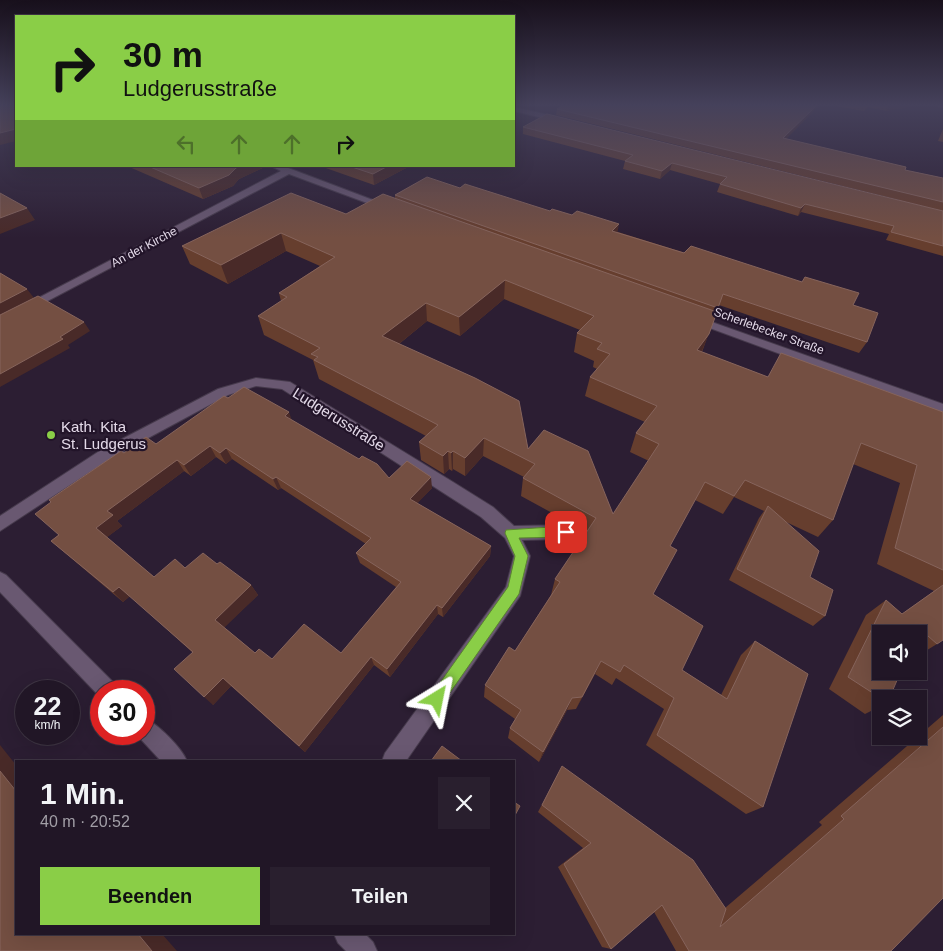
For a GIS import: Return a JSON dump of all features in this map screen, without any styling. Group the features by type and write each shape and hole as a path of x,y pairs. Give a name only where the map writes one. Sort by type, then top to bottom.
{"street":[{"path":"278,167 397,211"},
{"name":"An der Kirche","path":"0,323 288,171"},
{"name":"Scherlebecker Straße","path":"681,314 943,409"},
{"name":"Ludgerusstraße","path":"0,524 106,454 223,392 256,382 285,386 487,512 511,533 522,556 514,590 394,760"},
{"path":"511,533 566,532"},
{"path":"0,580 97,680"},
{"path":"155,739 175,760"},
{"path":"348,935 364,951"}],"building":[{"path":"611,149 691,149 943,211 943,246 891,232 894,226 805,204 801,208 720,184 727,177 672,163 662,171 625,161 633,155"},
{"path":"725,149 831,149 906,167 905,170 943,178 943,202"},
{"path":"150,167 238,167 229,175 199,188"},
{"path":"352,167 386,167 373,174"},
{"path":"427,177 460,188 465,184 550,211 552,209 572,215 577,211 619,224 612,231 684,253 691,246 802,282 805,277 859,293 853,305 878,313 867,342 723,294 718,308 395,195"},
{"path":"0,193 27,208 0,218"},
{"path":"291,193 346,214 383,194 717,312 709,334 697,350 768,377 781,353 943,412 943,570 895,548 917,465 861,443 833,520 745,480 734,496 705,482 670,546 677,550 653,594 703,626 682,670 727,699 755,641 808,674 763,807 657,735 674,698 624,665 620,672 601,661 582,697 572,698 543,752 510,728 521,710 485,685 509,647 515,651 560,582 555,579 596,518 523,478 535,464 484,438 465,458 453,451 451,453 448,451 443,456 419,442 438,425 314,360 318,357 311,354 320,348 258,316 287,297 279,293 335,257 281,233 221,265 182,246","holes":["505,280 594,316 577,333 602,343 597,349 610,354 590,377 657,406 636,433 659,444 613,514 588,451 544,430 528,449 519,401 475,378 382,336 426,303 459,317"]},
{"path":"0,273 27,289 0,303"},
{"path":"38,296 84,322 60,337 63,339 0,374 0,315"},
{"path":"244,387 289,412 285,416 359,459 362,456 377,464 389,478 407,461 431,477 410,499 491,546 442,608 437,605 387,669 371,657 299,746 223,678 204,697 174,669 193,652 119,587 113,592 51,541 59,535 35,514 51,502 49,500 121,451 124,453 146,437 156,444 224,396 228,398","holes":["210,446 220,453 226,448 273,479 276,477 371,538 356,553 401,582 341,653 304,624 272,659 259,649 255,653 215,620 251,585 220,562 217,564 203,553 185,568 175,559 154,577 96,528 113,515 107,511 177,460 184,465"]},
{"path":"768,506 819,551 810,577 833,590 825,616 737,569"},
{"path":"943,585 943,640 937,644 927,635 927,625 874,625 886,600 902,614"},
{"path":"872,628 872,680 897,680 893,690 872,690 872,693 848,677"},
{"path":"943,727 943,898 891,951 689,951 662,905 611,949 564,864 591,843 542,805 562,766 693,860 726,909 720,927 844,819 841,816 922,745 927,745 927,741"},
{"path":"442,746 461,760 432,760"},
{"path":"0,771 15,790 15,935 139,935 152,951 0,951"},
{"path":"515,803 520,806 515,815"}],"place":[{"name":"Kath. Kita St. Ludgerus","path":"51,435"}],"route":[{"path":"437,699 514,590 522,556 511,533 566,532"}]}
